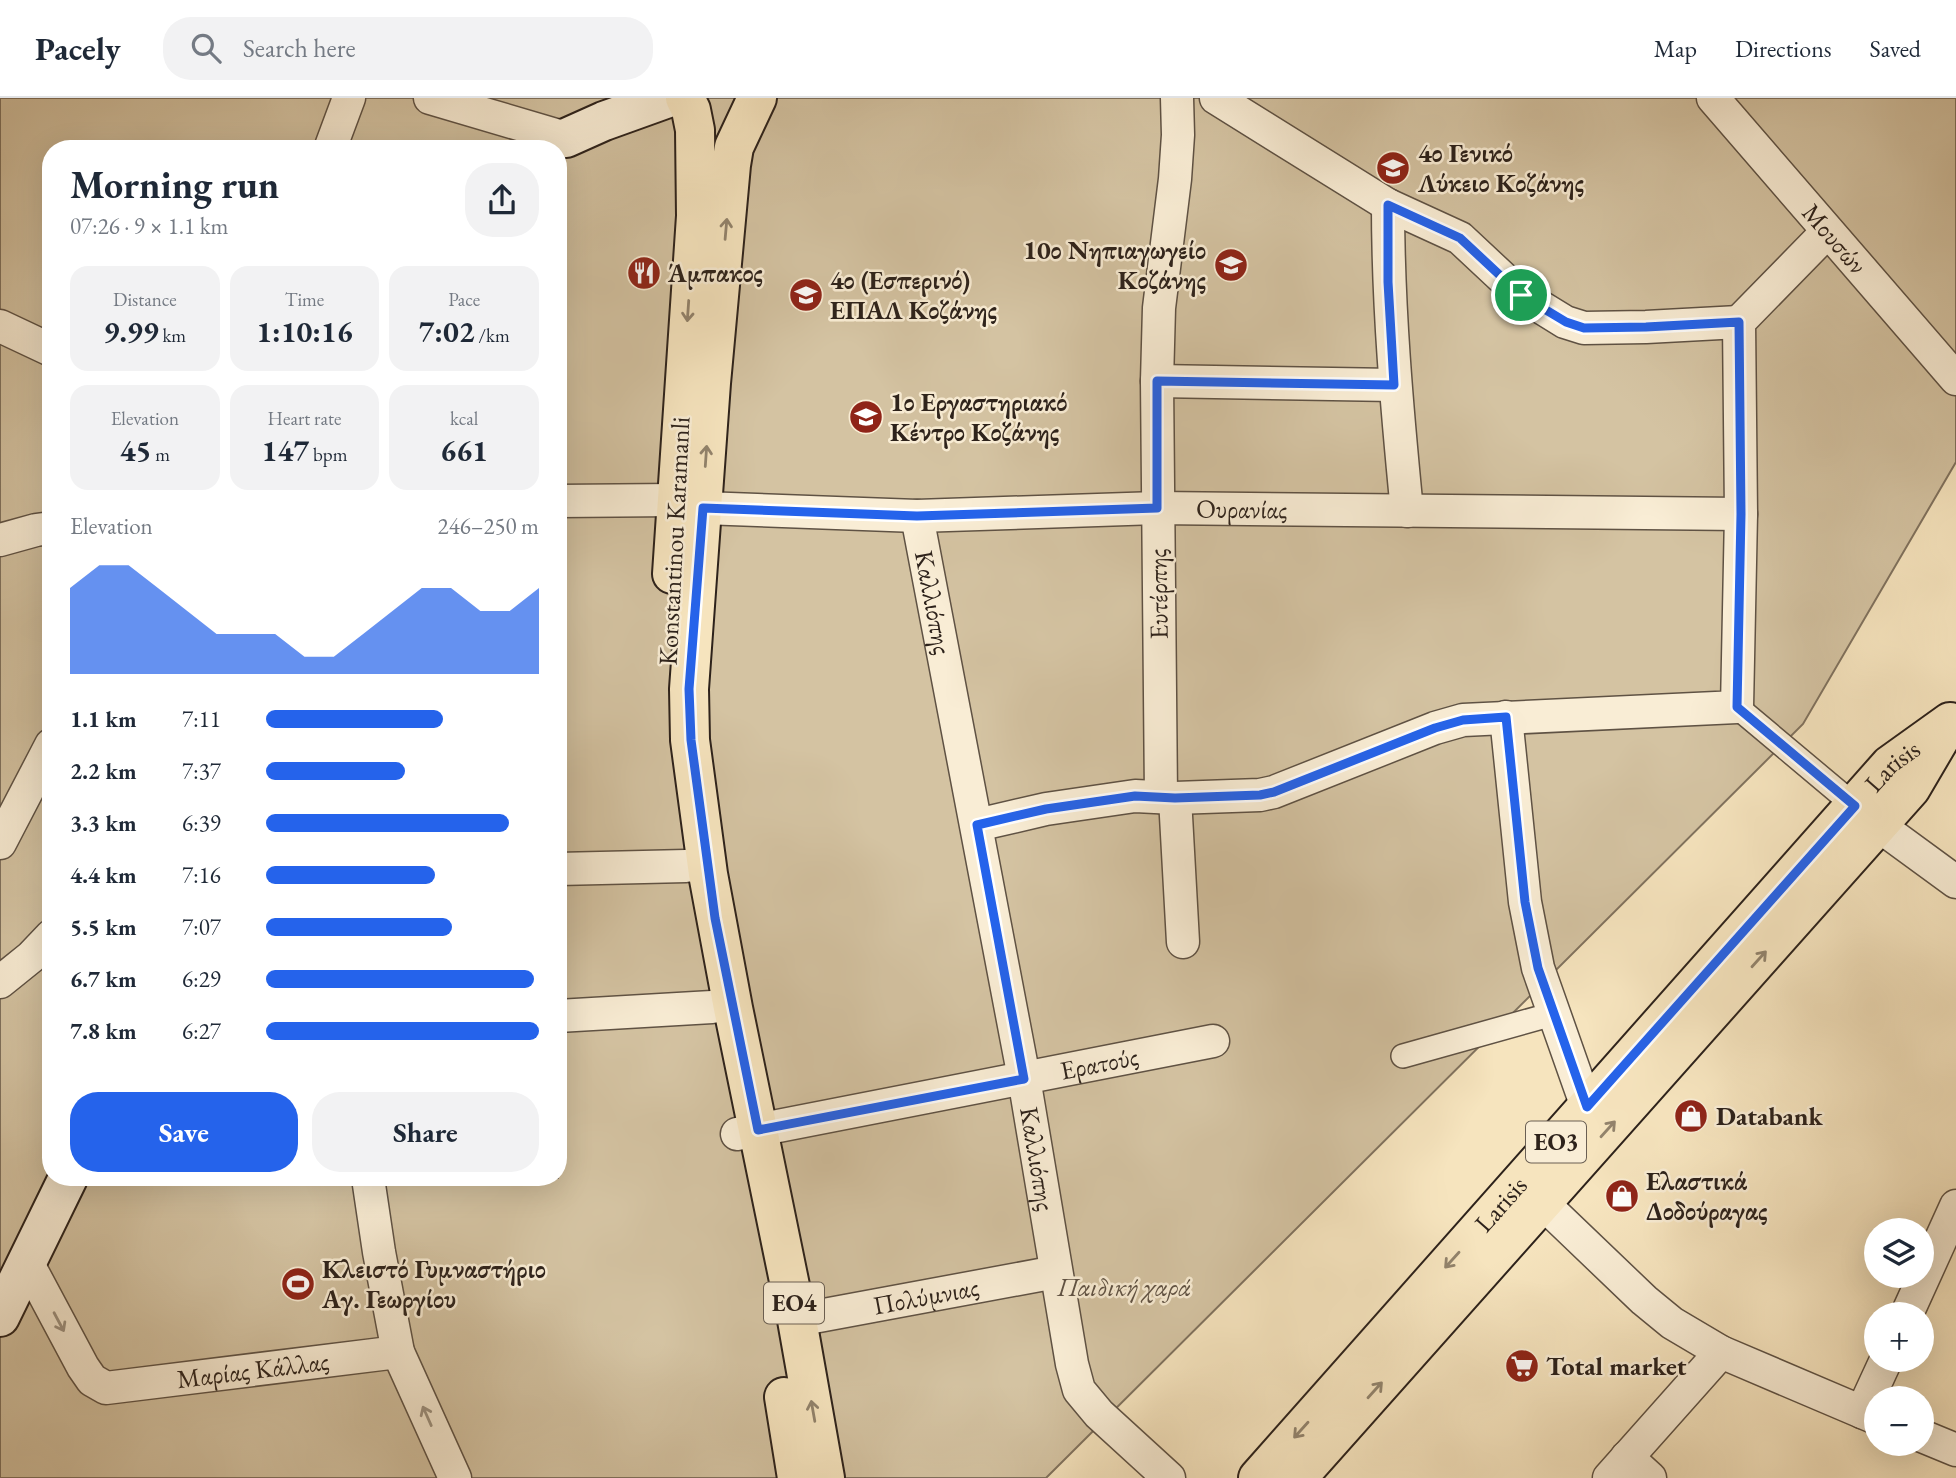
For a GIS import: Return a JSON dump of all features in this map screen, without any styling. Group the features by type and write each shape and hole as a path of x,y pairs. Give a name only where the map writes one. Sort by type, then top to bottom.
{"main road":[{"path":"565,140 586,98"},
{"path":"567,144 604,121 668,98"},
{"name":"ΕΟ4","path":"685,98 715,109 732,107 750,98"},
{"name":"Konstantinou Karamanli","path":"685,98 691,110 695,130 696,216 689,504 690,729 711,896 797,1478"},
{"name":"Konstantinou Karamanli","path":"757,98 734,147 731,165 711,383 689,504 665,687 672,784 712,1007 797,1320 825,1478"},
{"name":"Larisis","path":"1258,1478 1531,1192 1866,815 1890,765 1953,718"},
{"name":"Larisis","path":"1297,1478 1531,1192 1587,1107 1866,815"},
{"path":"0,1317 64,1186"}],"street":[{"path":"333,140 349,98"},
{"path":"430,98 543,140"},
{"name":"Ευτέρπης","path":"1177,98 1178,135 1159,309 1157,508 1168,797 1183,942"},
{"path":"1216,98 1388,205 1460,238 1521,295 1566,322 1584,328 1739,322 1827,232"},
{"name":"Μουσών","path":"1713,98 1956,379"},
{"path":"1388,205 1388,282 1394,385 1407,511"},
{"path":"1737,707 1741,514 1739,322"},
{"path":"0,326 42,346"},
{"path":"1157,381 1394,385"},
{"name":"Ουρανίας","path":"567,501 689,504 917,516 1157,508 1741,514"},
{"name":"Καλλιόπης","path":"917,516 1024,1079 1072,1364 1079,1390 1099,1414 1169,1478"},
{"path":"0,540 42,530"},
{"path":"977,825 1097,800 1135,796 1260,795 1274,792 1435,728 1463,720 1737,707 1866,815 1956,882"},
{"path":"1506,717 1525,902 1538,968 1587,1107"},
{"path":"0,843 42,762"},
{"path":"567,869 686,866"},
{"path":"0,982 42,945"},
{"path":"567,1015 712,1007"},
{"path":"1403,1056 1553,1014"},
{"name":"Ερατούς","path":"747,1132 1213,1041"},
{"path":"369,1186 398,1352 455,1478"},
{"path":"1531,1192 1644,1300 1672,1323 1721,1352 1864,1413"},
{"path":"1912,1302 1956,1206"},
{"name":"Μαρίας Κάλλας","path":"27,1262 83,1367 92,1380 106,1388 398,1352"},
{"name":"Πολύμνιας","path":"797,1320 1056,1272"},
{"path":"1650,1478 1618,1468 1721,1352"},
{"path":"1934,1441 1956,1450"}],"green space":[{"name":"Παιδική χαρά","path":"0,98 1956,98 1956,462 1803,724 1046,1478 0,1478"}],"place":[{"name":"4ο Γενικό Λύκειο Κοζάνης","path":"1393,168"},
{"name":"10ο Νηπιαγωγείο Κοζάνης","path":"1231,265"},
{"name":"Άμπακος","path":"644,273"},
{"name":"4ο (Εσπερινό) ΕΠΑΛ Κοζάνης","path":"806,295"},
{"name":"1ο Εργαστηριακό Κέντρο Κοζάνης","path":"866,417"},
{"name":"Databank","path":"1691,1116"},
{"name":"Ελαστικά Δοδούραγας","path":"1622,1196"},
{"name":"Κλειστό Γυμναστήριο Αγ. Γεωργίου","path":"298,1284"},
{"name":"Total market","path":"1522,1366"}],"route":[{"path":"1388,205 1437,225 1460,238 1521,295 1544,312 1584,328 1739,322 1741,514 1737,707 1855,806 1587,1107 1538,968 1525,902 1506,717 1463,720 1435,728 1274,792 1260,795 1175,798 1135,796 1097,800 977,825 1024,1079 758,1130 715,918 695,785 689,718 703,508 917,516 1157,508 1157,381 1394,385 1388,282 1388,205"}]}
